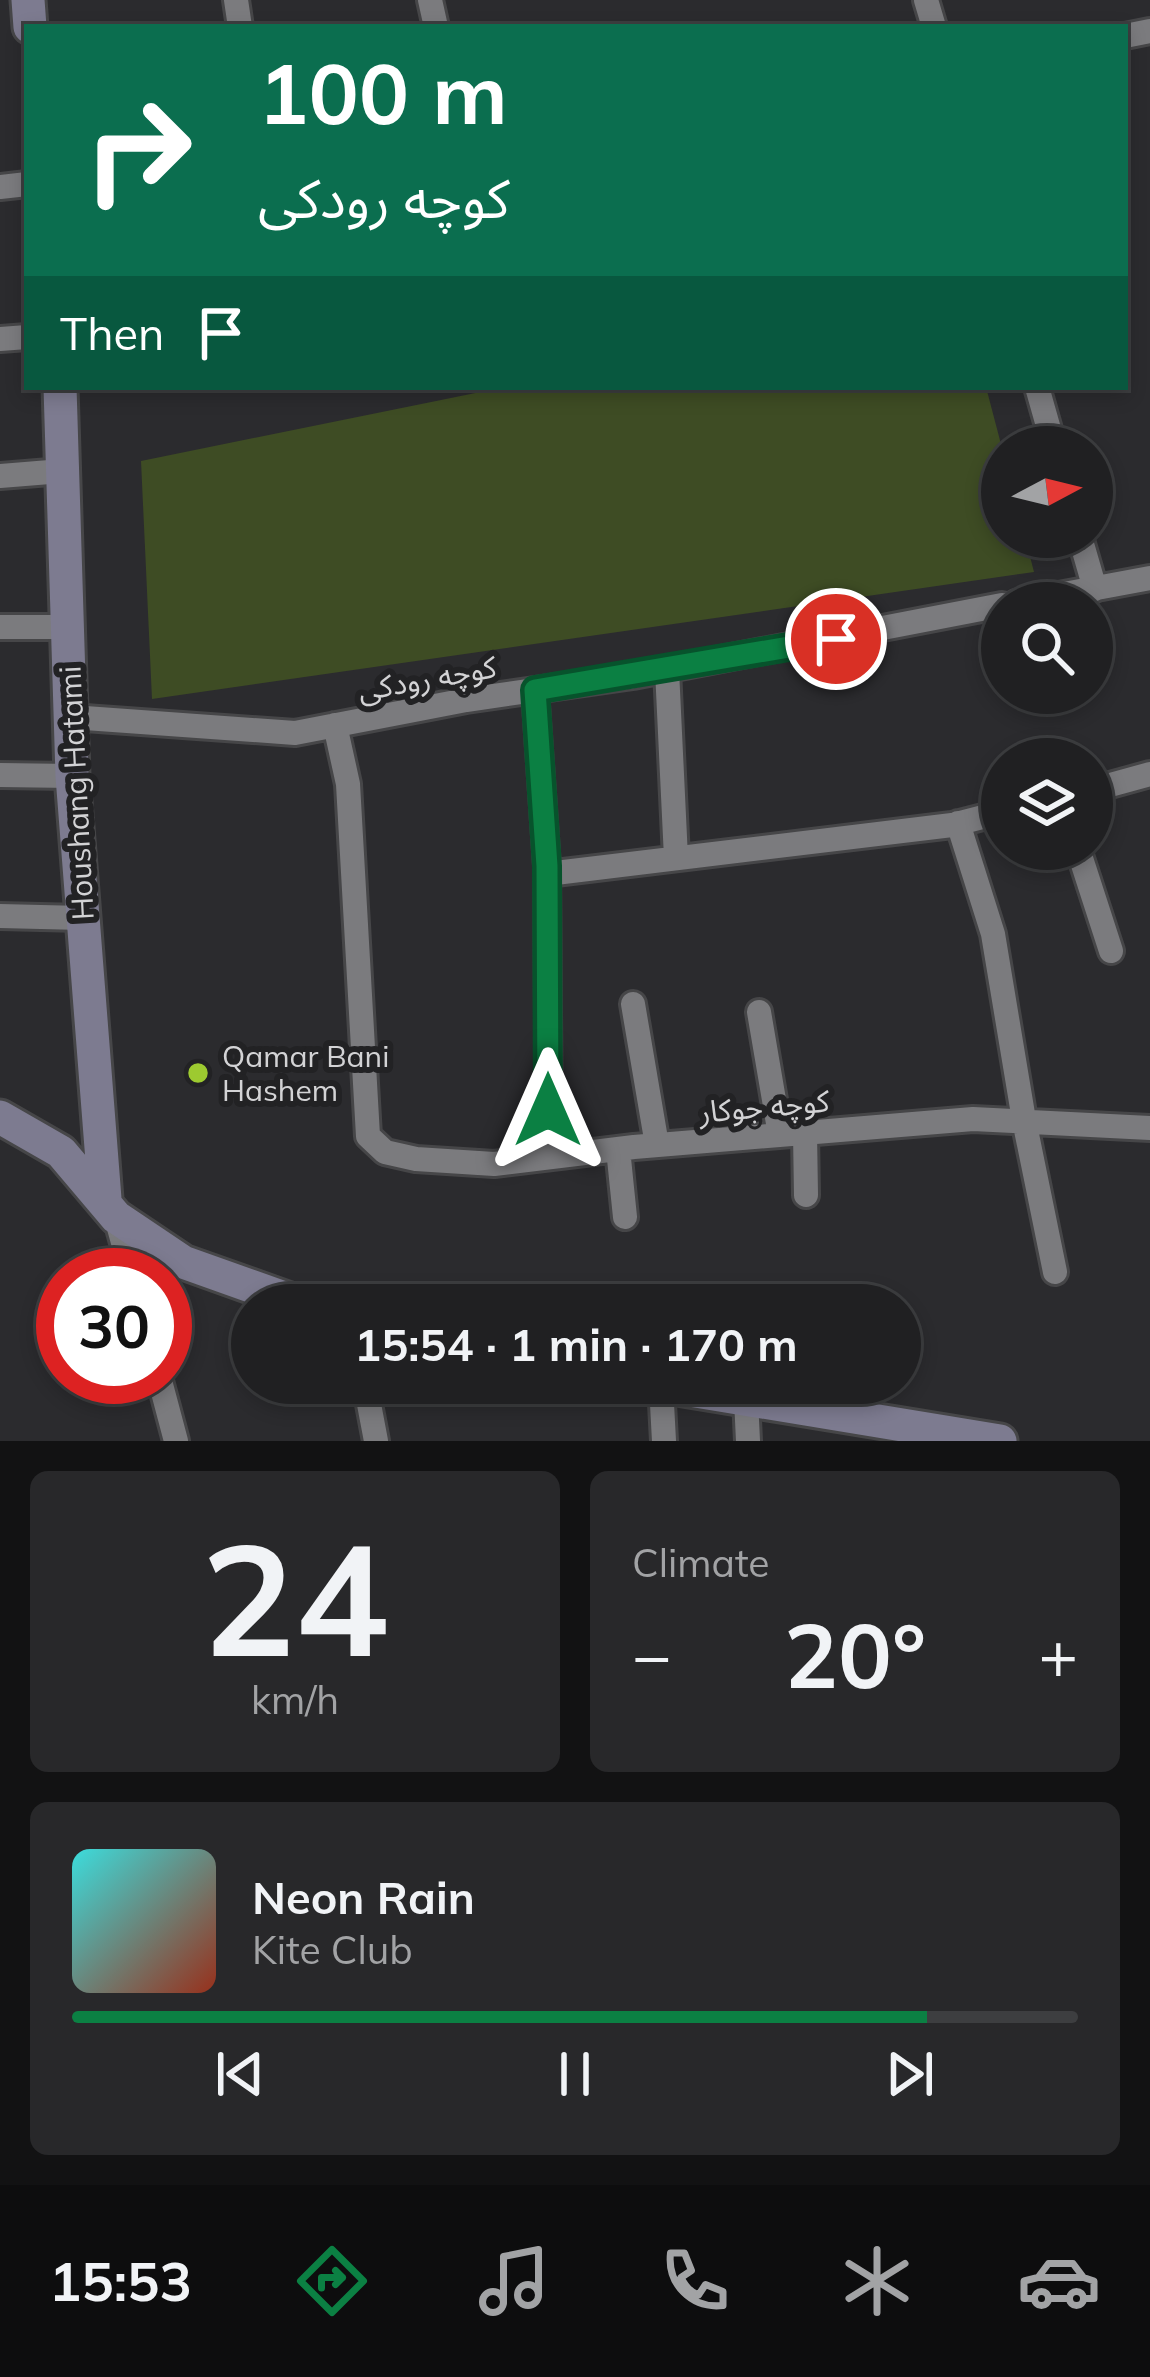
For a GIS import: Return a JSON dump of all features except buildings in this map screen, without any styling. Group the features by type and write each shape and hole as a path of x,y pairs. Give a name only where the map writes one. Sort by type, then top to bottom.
{"main road":[{"name":"Houshang Hatami","path":"60,390 72,776 110,1208"},
{"path":"0,1117 61,1152 110,1208 183,1262 245,1284"},
{"path":"771,1404 929,1435 1000,1441"}],"street":[{"path":"1038,390 1048,426"},
{"path":"0,476 62,471"},
{"path":"1113,586 1150,578"},
{"name":"کوچه رودکی","path":"71,717 295,733 667,670 981,609"},
{"path":"0,627 68,627"},
{"path":"667,670 676,858"},
{"path":"535,690 547,874 549,1157"},
{"name":"کوچه جوکار","path":"335,725 348,784 368,1136 385,1152 494,1164 657,1145 973,1119 1150,1128"},
{"path":"1113,784 1150,774"},
{"path":"0,775 72,776"},
{"path":"547,874 981,818"},
{"path":"958,824 993,934 1055,1272"},
{"path":"1085,870 1111,951"},
{"path":"0,916 82,918"},
{"path":"633,1004 657,1145"},
{"path":"760,1012 806,1195"},
{"path":"618,1149 625,1217"},
{"path":"110,1208 123,1248"},
{"path":"166,1404 176,1441"},
{"path":"369,1404 376,1441"},
{"path":"658,1404 664,1441"},
{"path":"746,1404 748,1441"}],"green space":[{"path":"490,390 987,390 996,426 981,426 981,558 1030,558 1034,572 152,699 141,461"}],"place":[{"name":"Qamar Bani Hashem","path":"198,1073"}],"route":[{"path":"548,1110 547,866 535,690 836,639"}]}
